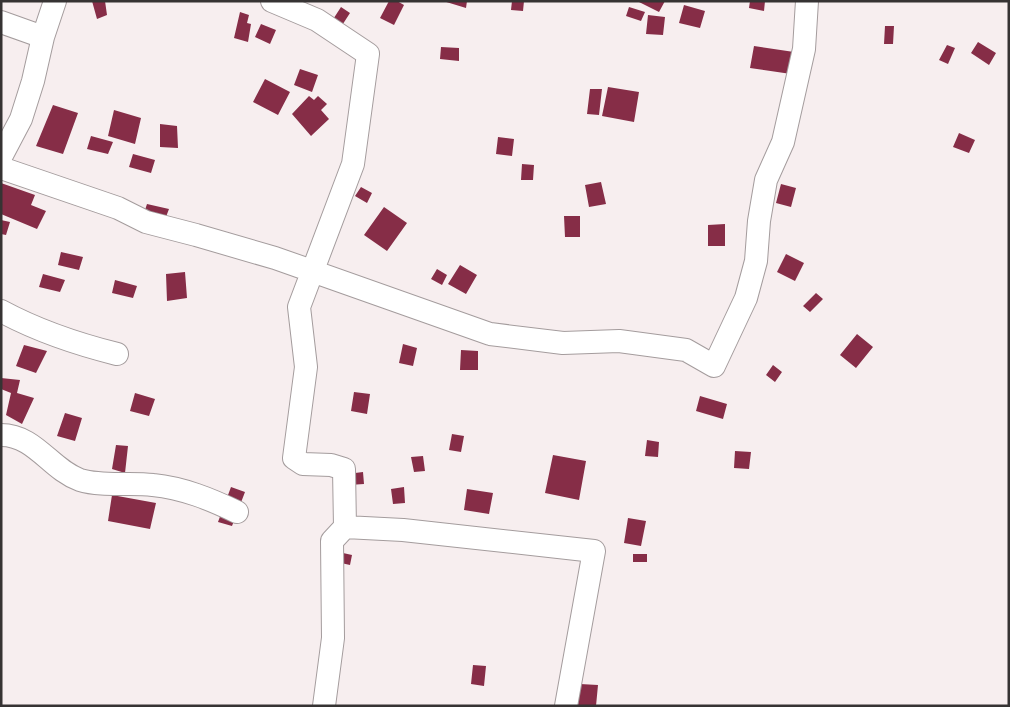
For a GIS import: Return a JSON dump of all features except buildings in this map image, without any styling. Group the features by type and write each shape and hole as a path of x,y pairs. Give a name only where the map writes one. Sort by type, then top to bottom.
{"street":[{"path":"1,157 21,119 33,81 43,37 55,1"},
{"path":"272,1 316,20 368,54 353,164 299,307 306,367 294,458 303,464 330,464 344,469 345,527 332,541 333,638 324,706"},
{"path":"1,168 118,208 146,222 258,253 490,334 563,343 619,341 686,350 714,366 746,298 756,261 759,221 766,180 783,142 804,49 807,1"},
{"path":"1,22 43,37"},
{"path":"1,311 25,324 86,347 117,354"},
{"path":"1,435 18,436 52,462 80,480 174,487 204,496 237,512"},
{"path":"345,527 422,532 594,551 566,706"}]}
